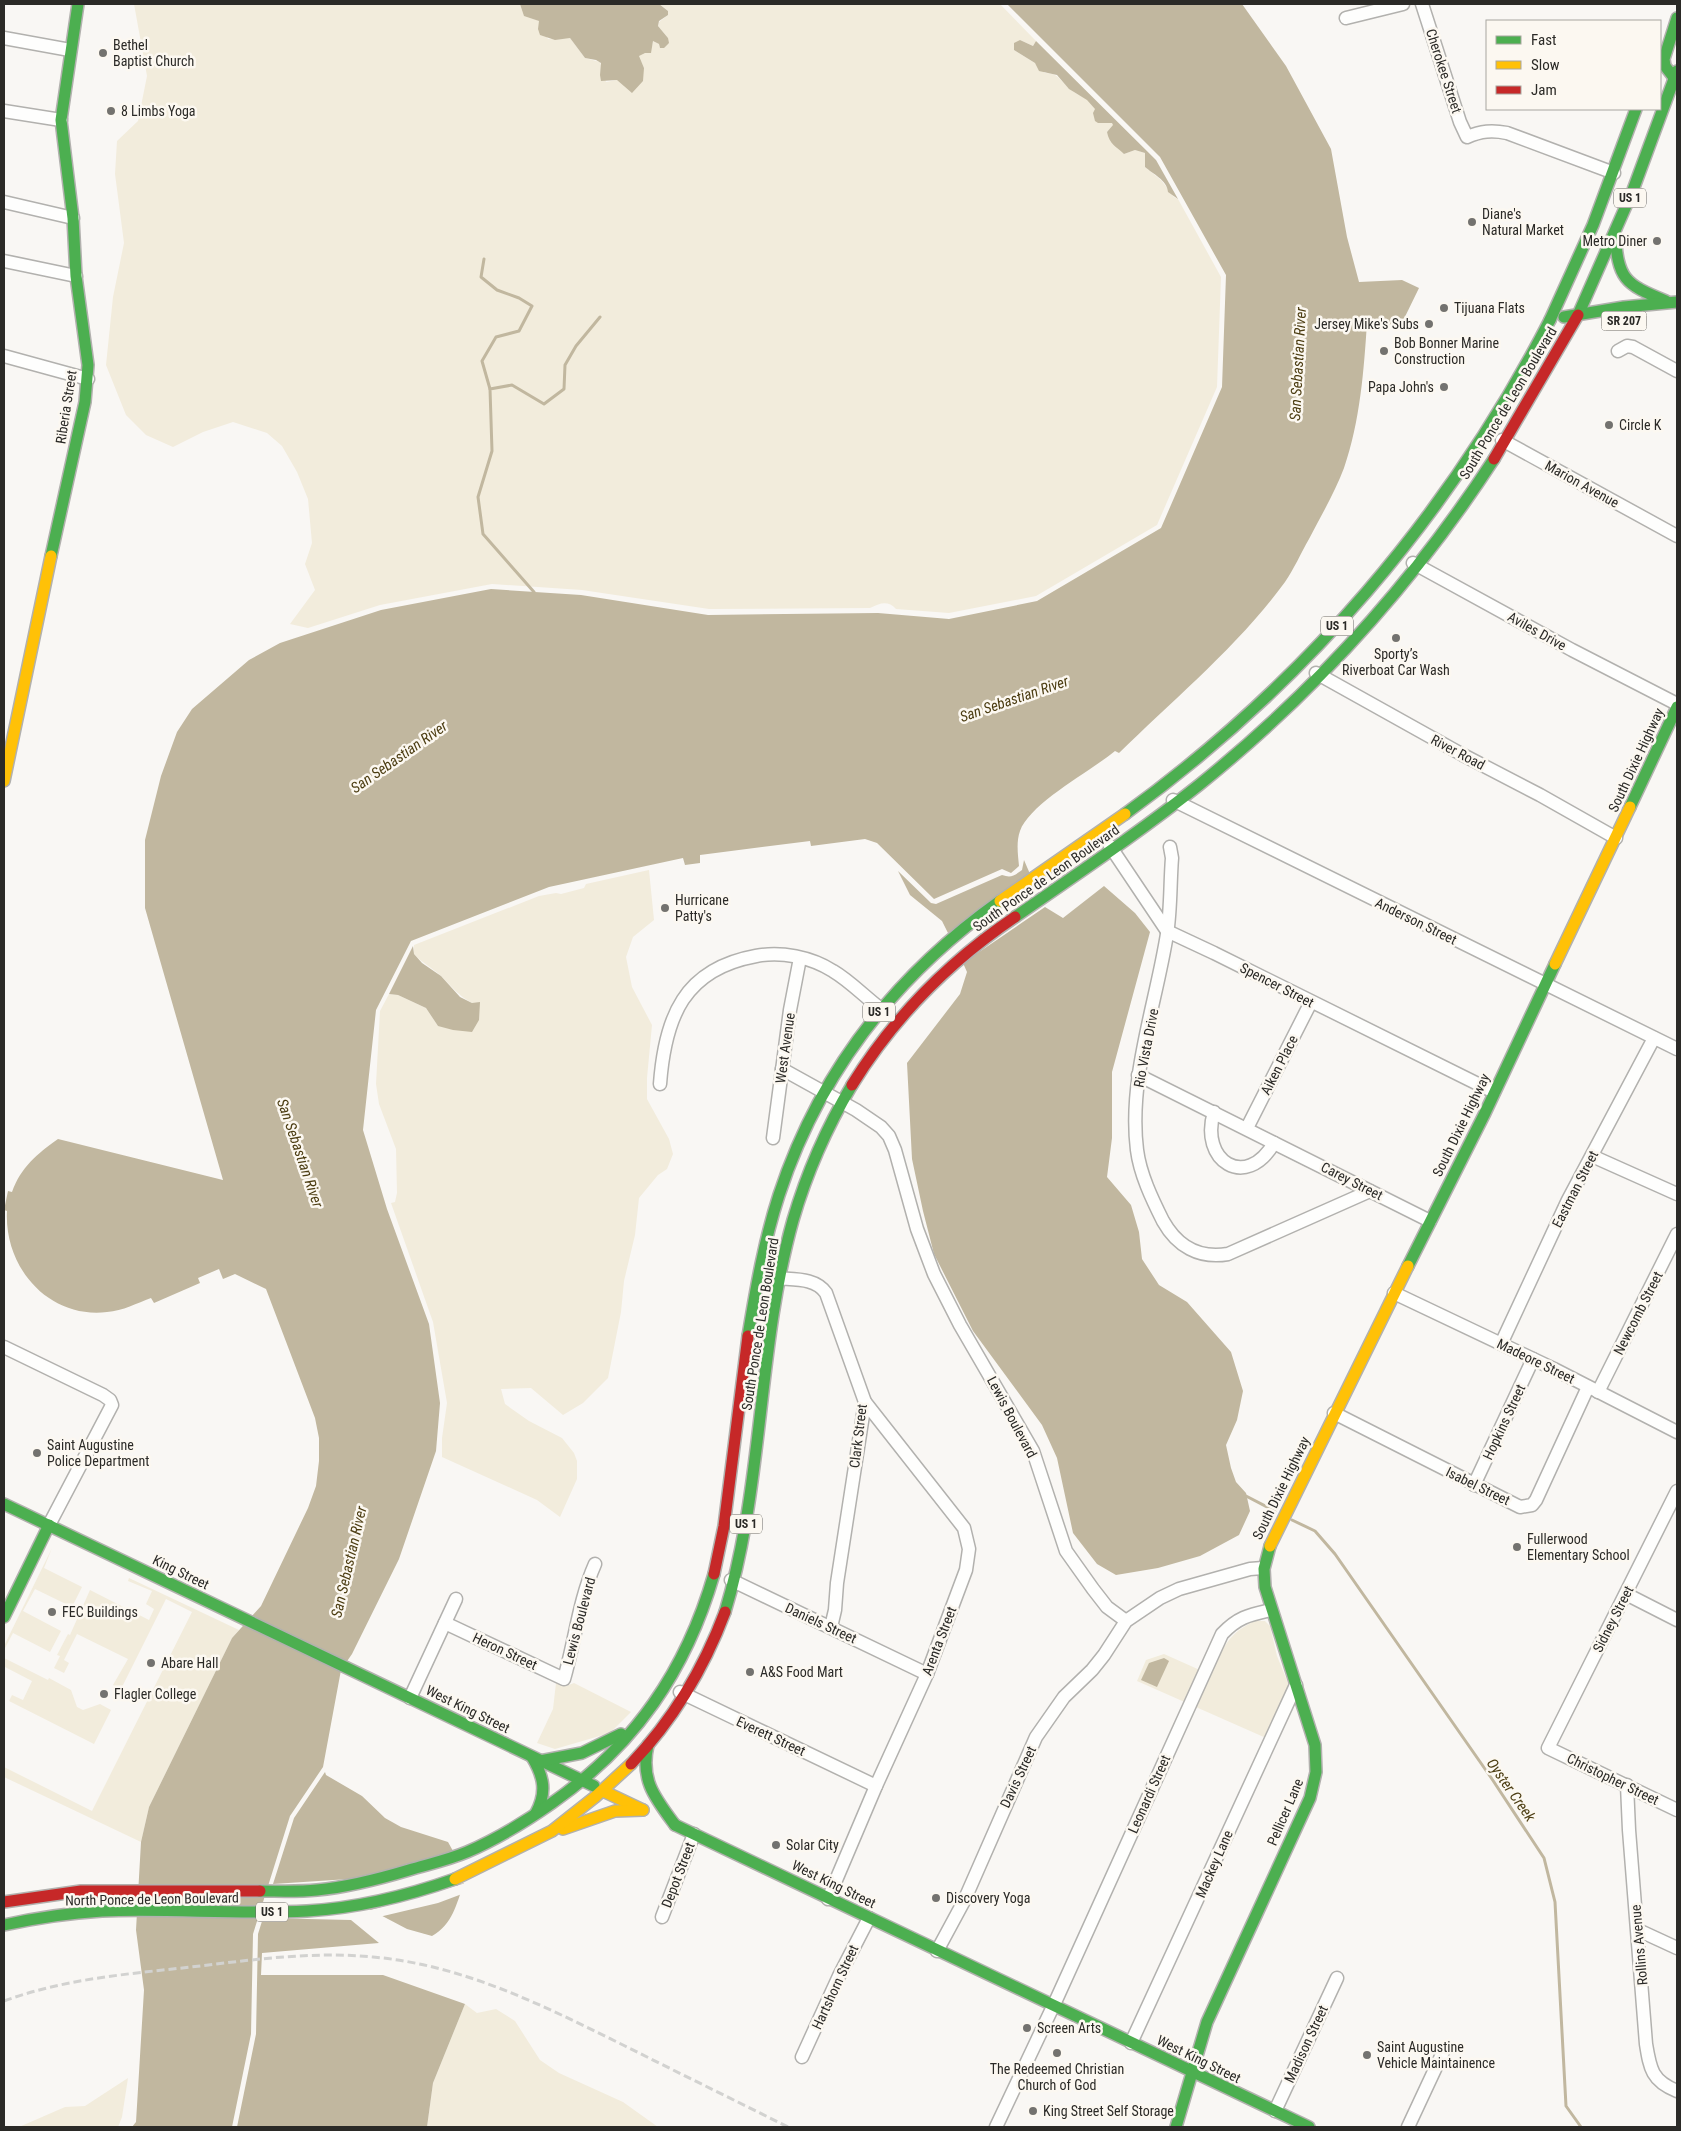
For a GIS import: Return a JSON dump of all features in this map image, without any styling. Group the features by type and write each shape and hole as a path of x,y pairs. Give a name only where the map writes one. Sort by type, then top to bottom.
{"main road":[{"name":"Riberia Street","path":"4,781 18,706 85,402 88,379 76,276 73,218 61,120 78,4"},
{"path":"1661,41 1674,14"},
{"path":"1674,14 1664,58 1665,66 1676,75"},
{"name":"South Ponce de Leon Boulevard","path":"603,1791 648,1745 667,1722 685,1695 714,1641 734,1582 745,1530 780,1278 793,1217 814,1157 860,1073 897,1023 939,978 985,938 1113,850 1177,802 1250,741 1319,675 1369,622 1417,566 1463,505 1505,442 1578,315 1647,156 1676,75"},
{"name":"South Ponce de Leon Boulevard","path":"582,1780 622,1743 641,1721 667,1685 694,1633 715,1574 721,1546 758,1276 773,1211 782,1183 808,1122 825,1091 861,1034 903,984 948,941 998,902 1101,832 1157,791 1238,724 1300,665 1399,555 1455,480 1487,432 1550,320 1582,254 1614,173 1636,110"},
{"path":"1615,233 1618,268 1623,276 1632,286 1672,302"},
{"name":"SR 207","path":"1550,320 1672,302"},
{"name":"SR 207","path":"1550,320 1572,326 1601,323"},
{"name":"South Dixie Highway","path":"1266,1554 1546,985 1677,706"},
{"name":"King Street","path":"4,1504 347,1666"},
{"path":"4,1617 49,1525"},
{"name":"Pellicer Lane","path":"1176,2127 1207,2022 1219,1992 1310,1798 1314,1785 1316,1772 1314,1745 1271,1610 1263,1568 1266,1554"},
{"name":"West King Street","path":"347,1666 828,1899 1309,2127"},
{"path":"536,1813 544,1793 544,1783 536,1759 565,1759 582,1754 613,1739 641,1721"},
{"path":"648,1745 644,1756 645,1779 652,1794 675,1825"},
{"name":"North Ponce de Leon Boulevard","path":"4,1902 81,1891 314,1890 365,1884 454,1857 502,1835 582,1780"},
{"name":"North Ponce de Leon Boulevard","path":"4,1925 82,1913 308,1911 368,1903 458,1878 546,1835 603,1791"},
{"path":"546,1835 615,1812 643,1810"},
{"path":"50,1894 54,1916"}],"street":[{"path":"1346,18 1403,4"},
{"name":"Cherokee Street","path":"1422,4 1460,122 1467,137 1479,132 1488,131 1507,133 1614,173"},
{"path":"4,38 70,50"},
{"path":"1661,72 1676,75"},
{"path":"4,111 61,120"},
{"path":"4,202 73,218"},
{"path":"4,261 76,276"},
{"path":"1618,351 1627,346 1633,347 1677,371"},
{"path":"4,356 88,379"},
{"name":"Marion Avenue","path":"1487,432 1677,536"},
{"name":"Aviles Drive","path":"1399,555 1677,706"},
{"name":"River Road","path":"1300,665 1616,838"},
{"name":"Anderson Street","path":"1157,791 1677,1049"},
{"path":"1101,832 1167,932"},
{"name":"Rio Vista Drive","path":"1170,847 1172,858 1167,932 1157,992 1138,1075 1136,1120 1137,1150 1147,1184 1170,1232 1180,1243 1192,1251 1214,1256 1228,1254 1370,1191"},
{"name":"Spencer Street","path":"1167,932 1214,953 1494,1092"},
{"path":"660,1084 665,1044 672,1019 690,990 702,977 724,965 746,958 778,954 800,958 833,970 881,1010"},
{"name":"West Avenue","path":"773,1138 800,958"},
{"name":"Aiken Place","path":"1247,1128 1311,1002"},
{"name":"Eastman Street","path":"1501,1344 1568,1200 1654,1038"},
{"name":"Lewis Boulevard","path":"782,1068 843,1101 871,1119 889,1136 895,1150 917,1229 934,1274 960,1325 1033,1451 1066,1551 1093,1590 1126,1621"},
{"name":"Carey Street","path":"1138,1075 1430,1221"},
{"path":"1214,1112 1211,1122 1212,1144 1224,1162 1243,1168 1253,1165 1262,1160 1274,1142"},
{"path":"1592,1156 1677,1194"},
{"name":"Newcomb Street","path":"1593,1389 1677,1234"},
{"name":"Clark Street","path":"758,1276 811,1282 822,1287 826,1293 865,1402 831,1627"},
{"name":"Madeore Street","path":"1394,1293 1533,1359 1677,1432"},
{"path":"4,1347 103,1395 110,1400 112,1405 49,1525"},
{"name":"Hopkins Street","path":"1474,1485 1533,1359"},
{"name":"Isabel Street","path":"1334,1413 1520,1507 1532,1505 1536,1500 1593,1389"},
{"name":"Arenta Street","path":"828,1899 876,1786 927,1674 966,1570 968,1560 968,1538 964,1528 872,1414 865,1402"},
{"name":"Sidney Street","path":"1548,1748 1677,1491"},
{"name":"Lewis Boulevard","path":"564,1679 585,1592 595,1564"},
{"path":"1126,1621 1160,1598 1179,1589 1250,1569 1263,1568"},
{"name":"Daniels Street","path":"715,1574 831,1627 927,1674"},
{"path":"1626,1594 1677,1620"},
{"path":"410,1698 456,1599"},
{"name":"Leonardi Street","path":"996,2127 1222,1634 1231,1624 1244,1616 1271,1610"},
{"name":"Davis Street","path":"937,1951 964,1901 1036,1737 1064,1697 1079,1684 1104,1655 1126,1621"},
{"name":"Heron Street","path":"445,1623 564,1679"},
{"name":"Everett Street","path":"667,1685 876,1786"},
{"name":"Mackey Lane","path":"1131,2043 1296,1685"},
{"name":"Christopher Street","path":"1548,1748 1677,1810"},
{"name":"Rollins Avenue","path":"1627,1785 1646,2044 1650,2068 1660,2082 1677,2091"},
{"name":"Depot Street","path":"662,1917 694,1834"},
{"name":"Hartshorn Street","path":"802,2057 869,1918"},
{"path":"1638,1930 1677,1948"},
{"name":"Madison Street","path":"1275,2111 1337,1978"},
{"path":"1408,2127 1443,2052"}],"shaded area":[{"path":"134,4 520,4 530,17 539,21 548,39 570,38 585,58 600,62 606,82 617,80 644,68 638,56 652,46 653,41 659,44 660,48 664,48 668,38 658,26 659,22 668,15 668,11 659,4 1000,4 1036,41 1033,46 1020,40 1014,50 1035,63 1045,73 1056,76 1076,94 1087,99 1104,120 1114,125 1107,132 1124,154 1135,150 1145,153 1145,167 1161,180 1174,197 1178,199 1221,277 1217,387 1157,525 1036,596 949,613 896,609 887,603 870,608 709,609 582,590 492,584 380,605 308,628 290,624 315,590 305,564 312,543 308,499 297,472 282,446 267,433 233,422 203,432 173,447 146,435 126,415 106,365 113,297 124,243 115,174 117,141 138,121 147,76"},
{"path":"649,870 654,920 633,937 626,957 632,987 652,1025 647,1099 669,1139 673,1154 667,1169 658,1175 639,1198 635,1235 624,1281 621,1312 608,1378 583,1403 563,1415 531,1388 501,1389 505,1404 529,1421 562,1438 574,1453 577,1461 577,1479 560,1517 537,1500 442,1457 442,1438 447,1403 433,1322 391,1203 395,1202 397,1193 396,1149 379,1104 376,1084 380,1011 389,994 398,995 426,1008 438,1026 472,1003 459,994 439,974 414,954 414,945 539,896 561,894 584,888 586,884"},
{"path":"52,1548 44,1568 82,1587 72,1607 35,1589 23,1611 61,1631 50,1652 13,1633 4,1650 4,1646"},
{"path":"129,1578 239,1630 232,1638 149,1807 141,1842 4,1777 4,1767 92,1811 192,1612 166,1599 121,1689 113,1685 128,1659 77,1634 64,1660 69,1663 64,1673 54,1668 60,1656 57,1655 68,1634 70,1635 90,1590 149,1620 154,1609 146,1604 152,1591 128,1581"},
{"path":"1255,1621 1265,1621 1270,1626 1277,1656 1290,1688 1266,1738 1137,1681 1146,1660 1164,1654 1211,1675 1227,1643 1238,1631"},
{"path":"4,1658 71,1690 77,1707 83,1710 100,1704 111,1710 94,1744 9,1701 12,1695 23,1700 32,1681 4,1668"},
{"path":"556,1683 566,1686 574,1683 631,1712 610,1733 555,1749 537,1743 553,1709"},
{"path":"465,2004 477,2013 496,2009 515,2021 540,2060 559,2073 623,2102 658,2127 427,2127 433,2083"},
{"path":"128,2078 122,2117 118,2127 19,2127 65,2107 85,2106"}],"water":[{"path":"520,4 659,4 668,11 668,15 659,21 658,26 668,38 669,43 664,48 660,48 659,44 653,41 651,53 639,56 644,68 643,81 632,93 617,80 601,81 601,63 585,58 570,38 555,40 540,35 538,29 539,21 524,16"},
{"name":"San Sebastian River","path":"1007,4 1242,4 1286,66 1331,149 1347,237 1359,282 1402,280 1419,288 1400,327 1367,322 1358,414 1344,468 1328,504 1285,582 1227,650 1119,753 1115,751 1062,788 1036,809 1026,820 1020,831 1018,844 1019,866 1011,873 1002,869 934,899 877,843 865,839 811,846 810,841 700,855 700,863 685,865 683,858 549,887 411,941 376,1010 363,1130 387,1209 429,1324 440,1403 436,1451 399,1559 352,1654 341,1670 323,1767 290,1816 253,1934 251,2034 232,2127 132,2127 136,2122 144,1990 136,1930 141,1842 149,1807 232,1638 261,1606 308,1508 316,1486 319,1461 319,1438 315,1418 266,1289 235,1274 223,1279 219,1269 198,1278 200,1283 154,1303 151,1298 119,1310 86,1312 66,1307 49,1298 34,1286 22,1270 13,1252 8,1232 7,1211 4,1210 8,1191 12,1192 25,1168 43,1150 58,1139 223,1180 145,908 145,840 161,776 177,732 192,709 249,660 280,643 381,610 491,589 581,595 708,615 878,613 949,619 1037,601 1161,528 1222,387 1226,275 1160,157"},
{"path":"1020,40 1033,46 1036,41 1156,160 1178,199 1168,192 1165,184 1145,167 1145,153 1135,150 1124,154 1114,145 1107,132 1113,125 1112,123 1098,123 1095,121 1093,113 1095,109 1087,100 1069,89 1057,75 1039,71 1035,63 1014,50 1014,43"},
{"path":"1024,860 1030,874 948,933 942,921 910,895 898,871 931,903 936,904 1002,875 1015,875 1022,870"},
{"path":"1104,886 1135,913 1150,932 1112,1072 1112,1138 1107,1177 1131,1205 1139,1232 1142,1259 1159,1285 1187,1302 1231,1352 1243,1391 1237,1420 1226,1445 1236,1482 1246,1493 1250,1511 1239,1535 1200,1556 1158,1568 1116,1575 1097,1564 1073,1533 1057,1458 1042,1425 973,1331 934,1254 912,1159 907,1063 960,994 967,972 963,963 1045,907 1063,918"},
{"path":"413,946 414,954 422,963 441,976 460,997 472,1003 480,1002 479,1020 472,1032 438,1026 426,1008 398,995 389,994"},
{"path":"1164,1658 1169,1661 1157,1687 1141,1680 1149,1663"},
{"path":"325,1772 326,1775 362,1796 385,1818 401,1827 448,1842 453,1851 364,1878 273,1884 294,1818"},
{"path":"464,1883 449,1920 445,1926 432,1936 407,1929 369,1909"},
{"path":"263,1918 351,1920 379,1943 262,1953 261,1975 383,1975 465,2004 433,2083 427,2127 237,2127 256,2034 258,1934"}],"pier":[{"path":"466,1883 462,1894 438,1903 379,1917 367,1911"}],"waterway":[{"path":"484,259 481,277 497,290 519,298 532,306 519,331 496,337 482,361 490,389"},
{"path":"534,592 483,534 478,497 492,451 490,389 512,385 544,404 564,389 565,365 576,346 600,317"},
{"name":"Oyster Creek","path":"1246,1496 1275,1511"},
{"name":"Oyster Creek","path":"1292,1520 1315,1531 1335,1554 1492,1779 1544,1858 1555,1902 1566,2106 1581,2127"}],"railway":[{"path":"4,2001 50,1987 96,1978 259,1959 350,1955 407,1961 471,1978 534,2002 788,2127"}],"traffic: fast":[{"path":"51,556 85,402 88,365 76,276 73,218 61,120 78,4"},
{"path":"1675,79 1665,66 1664,59 1677,18"},
{"path":"1578,315 1633,190 1677,71"},
{"path":"1550,320 1593,225 1636,110"},
{"path":"1615,233 1618,261 1626,278 1641,290 1666,301"},
{"path":"1564,317 1624,307 1677,302"},
{"path":"1125,814 1191,763 1253,710 1312,652 1367,592 1418,528 1466,462 1510,392 1550,320"},
{"path":"1015,917 1177,802 1241,750 1282,713 1359,634 1396,592 1463,505 1494,459"},
{"path":"1630,807 1677,707"},
{"path":"748,1336 761,1265 779,1195 796,1150 816,1108 839,1068 895,994 927,961 962,930 1000,901"},
{"path":"1408,1266 1485,1113 1555,964"},
{"path":"725,1612 738,1564 747,1515 781,1268 793,1220 811,1167 834,1117 852,1085"},
{"path":"4,1504 594,1786"},
{"path":"4,1617 49,1525"},
{"path":"1176,2127 1207,2022 1310,1798 1316,1772 1315,1745 1265,1587 1264,1569 1270,1546"},
{"path":"260,1891 303,1891 341,1887 446,1860 500,1836 552,1803 582,1780 608,1756 632,1731 654,1703 689,1643 714,1574"},
{"path":"540,1761 582,1753 621,1734"},
{"path":"648,1745 646,1768 651,1788 675,1825"},
{"path":"532,1757 543,1785 542,1798 536,1813"},
{"path":"675,1825 1309,2127"},
{"path":"4,1925 53,1916 102,1911 307,1911 345,1907 382,1900 419,1891 455,1879"}],"traffic: slow":[{"path":"4,781 51,556"},
{"path":"1555,964 1630,807"},
{"path":"1000,901 1125,814"},
{"path":"1270,1546 1408,1266"},
{"path":"455,1879 552,1831 595,1797 631,1764"},
{"path":"603,1791 643,1810"},
{"path":"563,1829 615,1811 643,1810"}],"traffic: jam":[{"path":"1494,459 1578,315"},
{"path":"852,1085 886,1036 925,992 968,952 1015,917"},
{"path":"714,1574 724,1526 748,1336"},
{"path":"631,1764 660,1730 686,1692 717,1633 725,1612"},
{"path":"4,1902 81,1891 260,1891"}],"place":[{"name":"Bethel Baptist Church","path":"103,53"},
{"name":"8 Limbs Yoga","path":"111,111"},
{"name":"Diane's Natural Market","path":"1472,222"},
{"name":"Metro Diner","path":"1657,241"},
{"name":"Tijuana Flats","path":"1444,308"},
{"name":"Jersey Mike's Subs","path":"1429,324"},
{"name":"Bob Bonner Marine Construction","path":"1384,351"},
{"name":"Papa John's","path":"1444,387"},
{"name":"Circle K","path":"1609,425"},
{"name":"Sporty’s Riverboat Car Wash","path":"1396,638"},
{"name":"Hurricane Patty's","path":"665,908"},
{"name":"Saint Augustine Police Department","path":"37,1453"},
{"name":"Fullerwood Elementary School","path":"1517,1547"},
{"name":"FEC Buildings","path":"52,1612"},
{"name":"Abare Hall","path":"151,1663"},
{"name":"A&S Food Mart","path":"750,1672"},
{"name":"Flagler College","path":"104,1694"},
{"name":"Solar City","path":"776,1845"},
{"name":"Discovery Yoga","path":"936,1898"},
{"name":"Screen Arts","path":"1027,2028"},
{"name":"The Redeemed Christian Church of God","path":"1057,2053"},
{"name":"Saint Augustine Vehicle Maintainence","path":"1367,2055"},
{"name":"King Street Self Storage","path":"1033,2111"}]}
